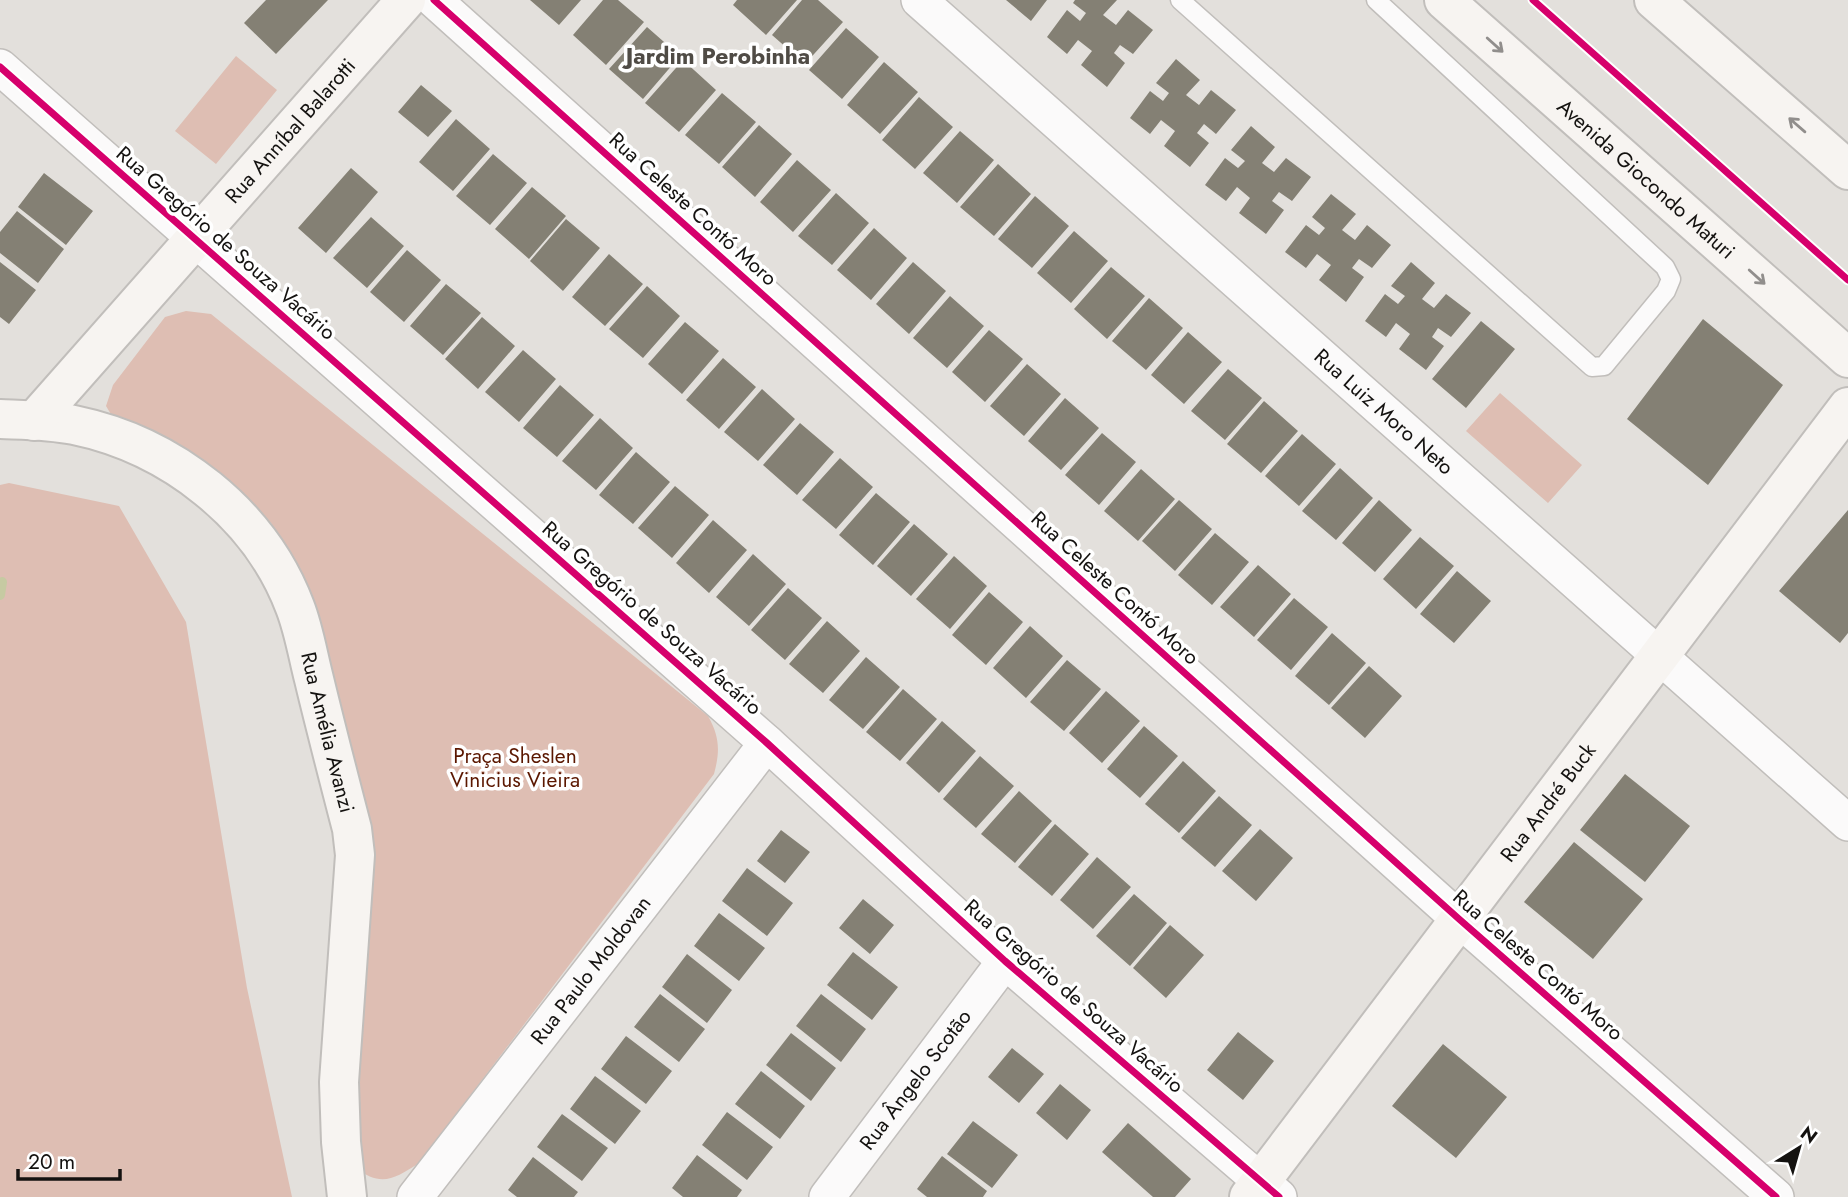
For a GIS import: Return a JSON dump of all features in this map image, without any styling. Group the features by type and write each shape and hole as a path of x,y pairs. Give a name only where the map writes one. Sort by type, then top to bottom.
{"street":[{"name":"Rua Anníbal Balarotti","path":"17,420 195,239 406,0"},
{"name":"Rua Celeste Contó Moro","path":"434,0 1459,919 1776,1197"},
{"name":"Rua Luiz Moro Neto","path":"919,0 1848,823"},
{"name":"Avenida Giocondo Maturi","path":"1444,0 1848,358"},
{"path":"1654,0 1848,170"},
{"name":"Rua Gregório de Souza Vacário","path":"0,67 767,743 1263,1192"},
{"name":"Rua André Buck","path":"1263,1192 1459,919 1848,407"},
{"name":"Rua Amélia Avanzi","path":"17,420 74,425 109,435 153,453 184,471 217,495 250,529 277,569 296,608 352,829 355,855 339,1082 341,1142 347,1197"},
{"name":"Rua Paulo Moldovan","path":"415,1197 767,743"},
{"name":"Rua Ângelo Scotão","path":"827,1197 1005,961"}],"lane":[{"path":"1180,0 1592,367 1604,366 1666,291 1671,279 1665,267 1376,0"}],"green space":[{"path":"236,56 277,90 216,164 175,131"},
{"name":"Praça Sheslen Vinicius Vieira","path":"186,311 211,314 708,716 717,738 718,752 714,774 419,1163 387,1179 364,1174 355,1167 355,1023 369,931 362,818 308,592 271,523 228,483 115,421 106,406 113,385 165,317"},
{"path":"1500,393 1582,465 1548,503 1466,431"},
{"path":"9,483 119,506 186,622 247,988 292,1197 0,1197 0,485"}],"building":[{"path":"266,0 328,0 276,54 244,23"},
{"path":"530,0 581,0 559,25"},
{"path":"603,0 618,0 644,22 606,65 573,35"},
{"path":"737,0 797,0 766,35 733,5"},
{"path":"802,0 818,0 843,22 805,64 772,35"},
{"path":"1006,0 1047,0 1031,21"},
{"path":"1075,0 1117,0 1103,15 1116,25 1128,10 1153,30 1133,54 1120,45 1114,53 1125,63 1107,87 1081,65 1092,51 1078,40 1067,54 1047,37 1067,10 1080,21 1086,13 1073,3"},
{"path":"647,27 680,56 643,99 609,69"},
{"path":"846,28 879,57 842,99 809,70"},
{"path":"1176,59 1200,80 1186,95 1199,105 1211,90 1236,110 1216,134 1204,124 1197,133 1209,143 1190,167 1164,146 1175,131 1161,120 1150,134 1130,118 1150,91 1163,101 1169,93 1156,83"},
{"path":"683,60 716,90 679,132 645,103"},
{"path":"884,62 918,92 880,134 847,105"},
{"path":"421,85 452,111 428,137 398,112"},
{"path":"722,93 756,122 719,164 685,135"},
{"path":"919,97 953,127 915,169 882,140"},
{"path":"456,119 490,149 453,191 419,162"},
{"path":"759,125 792,154 755,197 722,167"},
{"path":"1251,126 1275,147 1262,163 1274,172 1286,158 1311,177 1292,201 1279,192 1272,201 1284,210 1266,234 1239,213 1250,198 1237,187 1226,201 1205,185 1225,158 1238,168 1245,161 1231,150"},
{"path":"960,131 994,160 957,203 923,173"},
{"path":"493,154 527,183 490,225 456,196"},
{"path":"797,160 831,190 793,232 760,202"},
{"path":"998,164 1031,194 994,236 960,207"},
{"path":"351,168 378,192 326,253 298,228"},
{"path":"44,173 93,211 66,245 18,207"},
{"path":"532,187 566,216 529,259 495,229"},
{"path":"836,193 869,223 832,265 798,236"},
{"path":"1331,194 1356,214 1342,230 1355,240 1367,225 1391,245 1372,268 1359,259 1352,268 1364,277 1346,302 1319,280 1331,265 1317,254 1306,268 1285,252 1306,225 1319,235 1325,228 1312,217"},
{"path":"1035,196 1069,226 1032,268 998,239"},
{"path":"17,211 64,249 38,283 0,253 0,232"},
{"path":"371,217 404,246 367,288 333,258"},
{"path":"566,219 600,248 563,291 530,261"},
{"path":"874,228 907,258 871,300 837,270"},
{"path":"1074,231 1108,261 1071,303 1037,273"},
{"path":"407,250 441,280 404,322 370,292"},
{"path":"609,254 643,284 605,326 572,297"},
{"path":"0,262 36,290 9,324 0,317"},
{"path":"913,262 946,291 909,334 876,304"},
{"path":"1411,262 1435,283 1422,299 1434,308 1446,294 1471,313 1451,337 1438,328 1432,337 1444,346 1426,370 1399,349 1410,334 1396,323 1386,337 1365,321 1385,294 1398,304 1405,296 1391,286"},
{"path":"1111,267 1145,296 1107,339 1074,309"},
{"path":"446,284 481,313 443,355 410,326"},
{"path":"647,286 680,316 643,358 609,329"},
{"path":"950,296 984,326 947,368 913,338"},
{"path":"1149,298 1183,328 1146,370 1112,341"},
{"path":"482,317 515,346 478,389 445,359"},
{"path":"1703,319 1783,385 1708,485 1627,419"},
{"path":"1481,321 1515,349 1466,408 1432,379"},
{"path":"685,322 719,351 682,394 648,364"},
{"path":"989,330 1023,359 985,402 952,372"},
{"path":"1188,332 1222,362 1184,404 1151,375"},
{"path":"523,350 556,379 519,422 485,392"},
{"path":"723,358 756,387 719,429 686,400"},
{"path":"1027,364 1061,394 1024,436 990,406"},
{"path":"1228,369 1262,398 1225,440 1191,411"},
{"path":"560,385 594,415 557,457 523,428"},
{"path":"762,389 795,419 758,461 724,432"},
{"path":"1065,398 1099,428 1061,470 1028,441"},
{"path":"1264,401 1298,431 1261,473 1227,444"},
{"path":"600,418 633,448 596,490 562,461"},
{"path":"800,423 834,452 797,495 763,465"},
{"path":"1102,433 1136,462 1099,505 1065,475"},
{"path":"1302,434 1336,464 1299,506 1265,476"},
{"path":"636,452 670,482 633,524 599,495"},
{"path":"840,458 873,487 836,529 802,500"},
{"path":"1340,468 1373,498 1336,540 1302,511"},
{"path":"1141,469 1175,499 1138,541 1104,511"},
{"path":"675,486 709,515 672,558 638,528"},
{"path":"876,493 910,522 873,565 839,535"},
{"path":"1179,500 1212,529 1175,571 1142,541"},
{"path":"1379,500 1412,530 1375,572 1342,543"},
{"path":"1848,510 1848,633 1840,643 1779,591"},
{"path":"713,520 747,550 709,593 676,563"},
{"path":"914,524 948,554 911,596 877,566"},
{"path":"1215,533 1249,562 1212,605 1178,575"},
{"path":"1420,537 1454,566 1416,609 1383,579"},
{"path":"753,554 786,584 749,626 716,597"},
{"path":"954,556 987,586 950,629 916,599"},
{"path":"1258,565 1291,594 1254,637 1220,607"},
{"path":"1457,571 1491,601 1454,643 1420,614"},
{"path":"788,588 822,618 785,660 751,630"},
{"path":"989,592 1023,622 986,665 952,635"},
{"path":"1294,598 1328,627 1291,670 1257,640"},
{"path":"827,621 860,651 823,693 789,664"},
{"path":"1030,626 1063,656 1026,698 993,668"},
{"path":"1332,633 1366,663 1329,705 1295,676"},
{"path":"866,657 900,687 863,729 829,700"},
{"path":"1067,660 1101,689 1064,731 1030,702"},
{"path":"1369,666 1402,696 1365,738 1331,708"},
{"path":"903,689 937,719 900,761 866,732"},
{"path":"1106,691 1140,721 1102,763 1069,733"},
{"path":"942,721 976,751 939,793 906,763"},
{"path":"1144,726 1178,756 1140,798 1107,769"},
{"path":"980,756 1014,786 976,828 943,799"},
{"path":"1183,761 1216,791 1179,833 1145,804"},
{"path":"1625,774 1690,826 1645,882 1580,830"},
{"path":"1019,791 1052,821 1015,863 981,834"},
{"path":"1219,796 1252,825 1215,867 1181,838"},
{"path":"1055,824 1089,854 1052,896 1018,867"},
{"path":"1260,829 1293,858 1256,901 1222,871"},
{"path":"781,830 810,852 785,883 757,861"},
{"path":"1574,842 1643,899 1593,959 1524,902"},
{"path":"1097,857 1131,887 1093,929 1060,900"},
{"path":"747,868 793,903 767,936 722,901"},
{"path":"1134,894 1167,923 1130,966 1096,936"},
{"path":"863,899 894,925 870,954 839,928"},
{"path":"719,913 765,948 739,981 694,946"},
{"path":"1170,925 1204,955 1166,998 1133,968"},
{"path":"853,952 898,987 872,1020 827,985"},
{"path":"687,954 732,990 707,1023 662,987"},
{"path":"660,994 705,1029 679,1062 634,1027"},
{"path":"821,994 866,1029 841,1062 796,1026"},
{"path":"1238,1032 1274,1061 1243,1100 1207,1070"},
{"path":"791,1033 836,1068 811,1101 766,1065"},
{"path":"626,1036 672,1071 646,1104 601,1069"},
{"path":"1443,1044 1507,1097 1456,1158 1392,1106"},
{"path":"1012,1048 1044,1074 1019,1103 988,1077"},
{"path":"761,1071 805,1106 780,1139 735,1104"},
{"path":"595,1076 641,1111 615,1144 570,1109"},
{"path":"1060,1084 1091,1110 1067,1140 1036,1113"},
{"path":"727,1112 773,1147 747,1180 702,1145"},
{"path":"562,1114 608,1148 582,1181 537,1147"},
{"path":"973,1121 1018,1155 992,1188 947,1154"},
{"path":"1128,1123 1191,1179 1175,1197 1153,1197 1102,1152"},
{"path":"697,1155 742,1190 737,1197 683,1197 672,1188"},
{"path":"942,1156 987,1191 983,1197 927,1197 917,1189"},
{"path":"533,1157 578,1192 574,1197 517,1197 508,1190"}],"waterway":[{"path":"0,595 2,582"}],"cycle path":[{"path":"434,0 1459,919 1776,1197"},
{"path":"1533,0 1848,280"},
{"path":"0,67 767,743 1005,961 1279,1197"}],"district":[{"name":"Jardim Perobinha","path":"718,56"}]}
